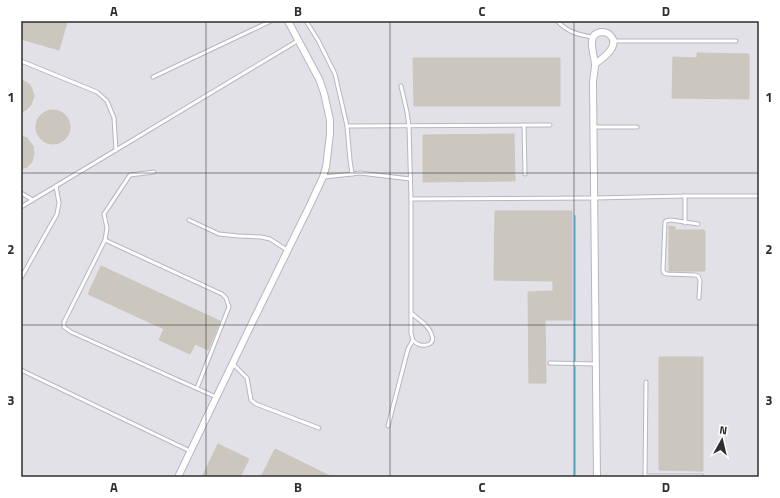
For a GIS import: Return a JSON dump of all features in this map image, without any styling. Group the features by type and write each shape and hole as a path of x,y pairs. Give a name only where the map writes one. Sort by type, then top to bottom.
{"street":[{"path":"178,477 323,177 326,167 330,134 328,107 319,79 288,21"},
{"path":"595,64 604,57 613,46 614,41 607,33 602,32 593,37 592,48 595,64 593,84 597,477"}],"lane":[{"path":"153,77 271,21"},
{"path":"306,21 318,40 335,74 347,126 352,174"},
{"path":"557,21 571,32 593,37"},
{"path":"21,206 299,40"},
{"path":"614,41 736,41"},
{"path":"21,61 97,92 108,100 114,118 116,150"},
{"path":"401,86 407,112 411,199 411,313 411,334 416,344 425,346 432,342 433,338 426,326 411,313"},
{"path":"524,125 525,174"},
{"path":"347,126 550,125"},
{"path":"594,127 637,127"},
{"path":"154,172 130,176 104,214 107,228 105,240 64,322 64,327 71,332 216,397"},
{"path":"323,177 360,173 410,180"},
{"path":"21,278 57,214 58,203 56,186"},
{"path":"21,193 33,200"},
{"path":"685,196 685,223"},
{"path":"411,199 759,196"},
{"path":"189,220 219,234 270,239 287,250"},
{"path":"698,224 671,220 664,222 663,270 664,273 667,274 698,276 700,280 699,298"},
{"path":"105,240 222,294 226,298 229,307 197,388"},
{"path":"388,426 408,349 413,340"},
{"path":"232,363 246,378 251,400 256,404 319,428"},
{"path":"550,363 596,364"},
{"path":"21,370 190,451"},
{"path":"646,382 645,476 702,476"}],"shaded area":[{"path":"21,21 759,21 759,477 21,477"}],"building":[{"path":"21,21 67,22 59,50 21,39"},
{"path":"697,53 749,54 749,99 672,98 673,57 697,58"},
{"path":"413,58 560,58 560,106 414,106"},
{"path":"21,80 30,85 34,96 31,105 26,110 21,112"},
{"path":"50,110 56,110 60,111 67,117 70,127 69,134 63,141 56,144 50,144 46,143 39,137 36,130 36,124 37,120 43,113"},
{"path":"514,134 515,181 423,182 423,135"},
{"path":"21,136 27,138 33,146 34,153 32,162 27,167 21,169"},
{"path":"495,211 572,211 572,320 545,320 546,383 529,383 528,292 553,291 553,281 494,280"},
{"path":"669,226 675,227 675,230 705,231 705,271 669,271"},
{"path":"101,266 220,321 208,350 195,344 190,354 159,340 164,329 88,294"},
{"path":"659,357 703,357 703,471 659,470"},
{"path":"218,444 249,459 240,477 202,477"},
{"path":"275,449 332,477 261,477"}],"waterway":[{"path":"575,216 575,477"}]}
